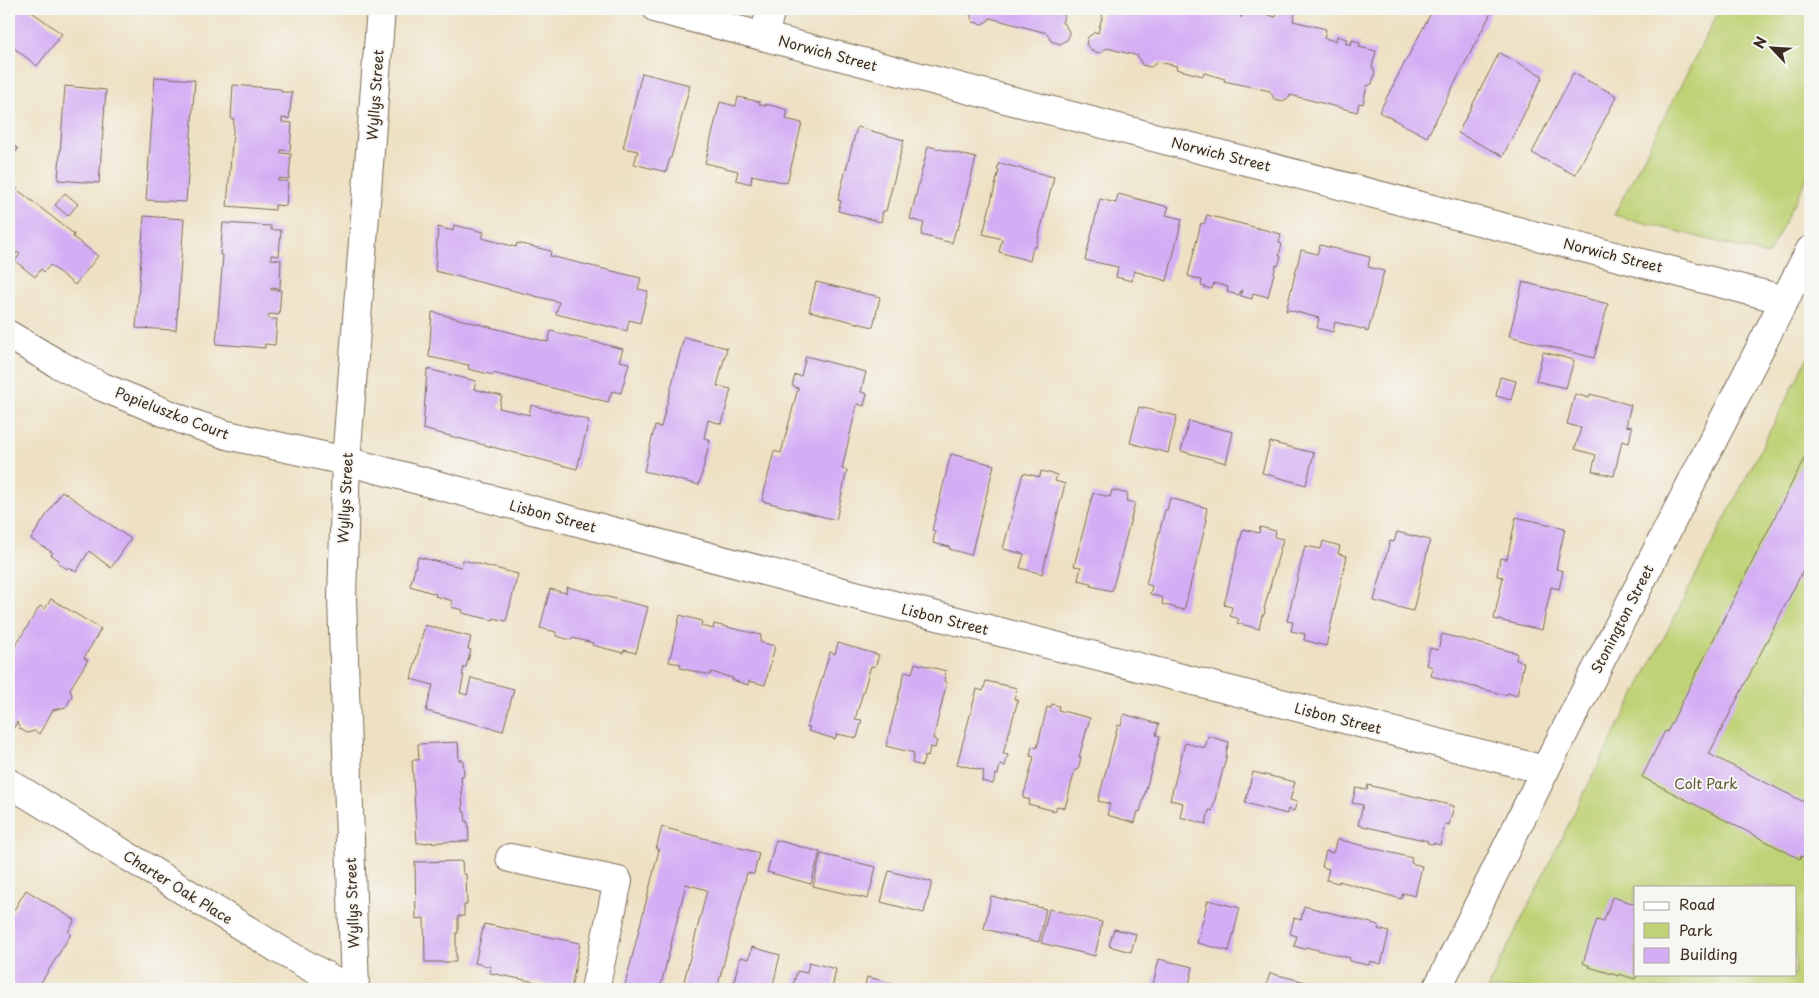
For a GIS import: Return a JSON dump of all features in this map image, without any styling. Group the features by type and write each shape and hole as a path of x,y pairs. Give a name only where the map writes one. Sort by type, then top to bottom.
{"street":[{"name":"Wyllys Street","path":"354,989 342,599 346,461 381,9"},
{"name":"Norwich Street","path":"657,9 1785,300"},
{"path":"764,36 771,9"},
{"name":"Stonington Street","path":"1437,989 1545,770 1810,250"},
{"name":"Popieluszko Court","path":"9,336 100,386 188,422 227,436 346,461"},
{"name":"Lisbon Street","path":"346,461 874,600 1545,770"},
{"name":"Charter Oak Place","path":"9,782 280,950 349,989"},
{"path":"510,858 618,881 595,989"}],"green space":[{"path":"1720,9 1810,9 1810,172 1768,255 1614,215"},
{"name":"Colt Park","path":"1810,353 1810,989 1487,989 1577,807"}],"building":[{"path":"9,9 28,9 62,34 37,66 9,44"},
{"path":"953,9 1066,9 1062,23 1065,24 1069,32 1068,39 1060,44 1051,41 1047,33 990,18 982,24 973,22 970,14"},
{"path":"1104,9 1220,9 1219,11 1232,15 1233,10 1242,12 1240,17 1242,17 1243,9 1246,9 1276,17 1278,9 1296,9 1293,21 1326,29 1324,38 1336,41 1337,36 1347,39 1345,43 1351,45 1352,40 1360,43 1359,47 1376,51 1372,67 1375,72 1372,84 1367,86 1363,104 1359,103 1357,112 1290,95 1290,97 1283,101 1274,99 1270,91 1224,81 1225,79 1204,73 1203,76 1176,69 1177,66 1158,62 1151,67 1142,65 1138,56 1107,48 1100,53 1092,51 1086,44 1088,37 1095,32 1098,33"},
{"path":"1433,9 1493,9 1427,137 1379,112"},
{"path":"1499,53 1543,76 1503,156 1458,133"},
{"path":"642,73 690,85 666,172 634,164 638,151 623,148"},
{"path":"1573,73 1617,96 1575,175 1532,153"},
{"path":"155,77 195,80 186,202 146,200"},
{"path":"233,85 281,89 281,92 292,92 289,119 282,118 282,122 292,123 290,151 281,150 281,153 291,154 289,179 279,178 278,181 288,181 286,206 275,205 275,210 227,206 234,119 231,119"},
{"path":"65,86 106,90 99,183 58,180"},
{"path":"738,97 760,102 759,104 766,106 766,104 788,110 786,119 802,123 787,183 752,175 751,184 736,180 738,171 705,163 720,102 736,106"},
{"path":"857,127 904,140 886,211 883,211 881,222 838,211 841,201 838,200"},
{"path":"9,142 18,149 9,161"},
{"path":"928,146 976,158 958,229 956,229 952,243 921,235 924,223 910,219"},
{"path":"999,163 1054,177 1036,247 1033,247 1030,261 999,252 1002,239 983,234 999,170 997,170"},
{"path":"9,183 74,234 73,237 98,256 75,285 50,265 44,272 41,269 35,277 15,261 20,254 17,252 11,260 9,259"},
{"path":"65,193 78,204 68,216 55,205"},
{"path":"1118,194 1169,207 1166,215 1182,219 1167,281 1134,271 1132,281 1116,277 1118,267 1085,260 1100,199 1116,203"},
{"path":"1207,215 1281,234 1279,243 1282,244 1279,256 1281,256 1278,266 1276,265 1268,297 1253,293 1252,299 1241,296 1242,290 1239,295 1227,292 1228,287 1214,283 1212,289 1201,286 1202,280 1188,276 1201,223 1204,224"},
{"path":"144,216 184,219 176,330 136,328"},
{"path":"223,223 271,226 271,230 281,230 279,256 271,255 271,259 281,260 280,289 271,288 271,290 281,290 279,315 269,314 268,316 269,319 277,319 275,345 265,344 265,348 216,344 223,255 220,255"},
{"path":"454,225 484,232 482,238 516,247 517,243 551,251 550,256 641,278 638,289 648,291 640,323 629,320 627,331 556,314 559,302 435,271 438,227 453,231"},
{"path":"1320,245 1370,257 1368,267 1384,271 1368,332 1335,322 1333,332 1317,328 1319,318 1289,310 1286,311 1301,250 1317,254"},
{"path":"816,282 880,297 873,327 809,311"},
{"path":"1523,282 1608,304 1594,358 1509,336"},
{"path":"432,312 548,342 551,331 623,349 619,361 629,363 621,393 612,391 608,402 493,373 493,375 468,369 469,365 429,357"},
{"path":"684,337 727,348 717,386 731,389 722,424 708,420 704,438 710,440 699,485 644,471 655,426 661,427"},
{"path":"1543,352 1574,360 1566,388 1536,381"},
{"path":"806,356 866,372 861,392 867,394 864,406 857,404 842,469 847,470 836,520 762,501 774,451 781,453 798,388 792,386 795,375 801,376"},
{"path":"427,369 476,381 474,389 502,396 499,408 529,415 531,405 589,420 577,469 423,429"},
{"path":"1500,377 1516,381 1511,400 1496,396"},
{"path":"1575,394 1589,398 1590,394 1631,405 1626,426 1632,427 1629,443 1622,441 1614,476 1592,471 1596,455 1575,449 1581,428 1567,424"},
{"path":"1139,407 1177,416 1168,453 1130,443"},
{"path":"1189,421 1233,432 1226,463 1181,451"},
{"path":"1270,442 1314,453 1306,485 1262,473"},
{"path":"1810,447 1810,557 1709,754 1810,805 1810,860 1801,856 1800,859 1642,777 1665,731 1667,732"},
{"path":"951,454 994,465 971,555 933,543 935,531 932,530"},
{"path":"1041,471 1057,475 1055,481 1065,484 1042,574 1020,568 1024,554 1003,549 1023,473 1040,477"},
{"path":"1112,490 1128,494 1126,501 1135,503 1112,591 1091,586 1091,583 1078,580 1081,567 1074,566 1093,493 1110,497"},
{"path":"62,491 131,539 111,568 89,551 76,572 69,567 67,569 57,562 59,560 51,555 53,553 31,539"},
{"path":"1170,498 1207,508 1205,519 1207,520 1184,610 1162,604 1163,598 1150,594 1152,586 1146,584 1165,510 1167,510"},
{"path":"1516,517 1565,528 1556,569 1563,571 1559,589 1551,587 1542,630 1494,619 1503,577 1497,576 1500,558 1507,559"},
{"path":"1260,527 1276,531 1274,537 1283,539 1259,629 1237,623 1239,619 1230,616 1232,607 1224,605 1243,529 1259,533"},
{"path":"1397,532 1430,540 1413,611 1374,601 1390,541 1394,542"},
{"path":"1323,541 1340,546 1338,554 1347,556 1326,646 1304,640 1305,634 1291,631 1293,622 1287,621 1305,546 1321,549"},
{"path":"418,557 461,567 463,560 518,574 506,621 462,613 463,610 451,607 453,601 410,586"},
{"path":"567,587 648,607 636,653 624,650 623,653 592,645 593,643 572,638 571,640 556,636 556,632 540,628 550,589 566,593"},
{"path":"51,599 101,629 84,658 88,660 70,689 72,696 66,707 53,710 39,734 35,731 27,733 19,728 17,722 12,731 9,728 9,656 40,606 45,609"},
{"path":"680,615 702,621 701,626 713,629 714,624 761,635 760,642 775,646 765,685 749,681 748,685 732,680 733,678 711,672 710,675 680,668 681,664 669,662"},
{"path":"425,625 471,637 468,649 471,650 466,667 464,667 460,693 467,695 471,678 514,689 503,731 426,711 433,685 411,679"},
{"path":"1442,634 1517,653 1516,660 1524,662 1517,696 1507,693 1506,695 1431,676 1433,667 1426,665 1430,648 1438,650"},
{"path":"838,643 879,655 875,667 871,666 855,719 862,720 857,738 837,734 835,739 808,731 810,727 807,727 830,652 835,654"},
{"path":"915,663 946,671 944,681 947,682 933,739 937,740 935,748 930,747 928,757 925,756 922,766 912,763 914,753 886,746 905,671 912,673"},
{"path":"986,681 1017,688 1014,699 1018,700 1003,754 1008,755 1005,766 1000,765 998,775 996,774 993,784 982,781 984,771 957,764 977,689 983,691"},
{"path":"1052,704 1059,706 1058,710 1090,718 1079,757 1081,757 1078,770 1075,770 1065,808 1057,806 1055,811 1028,804 1030,800 1023,798 1034,757 1030,756 1032,746 1037,748 1047,707 1050,708"},
{"path":"1124,714 1159,724 1156,735 1160,736 1140,812 1138,811 1135,823 1107,815 1110,804 1098,801 1118,725 1121,726"},
{"path":"1208,736 1229,742 1212,811 1209,810 1206,824 1180,817 1183,803 1170,800 1185,743 1205,748"},
{"path":"458,742 459,760 463,760 464,776 461,776 463,812 465,812 466,822 468,822 469,841 417,843 412,760 419,760 418,744"},
{"path":"1253,772 1295,782 1290,800 1297,802 1294,811 1288,809 1287,814 1245,803"},
{"path":"1368,785 1454,806 1449,825 1445,824 1440,845 1358,825 1363,805 1352,803 1356,788 1367,790"},
{"path":"662,827 759,853 754,874 747,873 717,989 682,989 707,890 686,884 660,989 624,989 659,850 656,849"},
{"path":"1337,839 1412,858 1411,863 1422,866 1415,896 1403,893 1401,899 1339,881 1339,883 1326,880 1329,869 1322,867 1326,851 1333,853"},
{"path":"776,840 820,852 811,884 767,872"},
{"path":"821,854 876,867 868,899 813,886"},
{"path":"462,861 463,874 466,874 467,905 464,905 464,916 458,916 456,962 425,962 424,918 416,919 415,862"},
{"path":"889,871 932,882 924,913 881,902"},
{"path":"26,890 75,920 68,932 71,934 37,989 32,989 24,984 20,989 9,989 9,918"},
{"path":"991,896 1046,909 1039,942 984,929"},
{"path":"1612,897 1634,904 1635,979 1589,967 1583,963 1597,919 1604,921"},
{"path":"1208,900 1240,908 1229,951 1197,943"},
{"path":"1304,906 1379,925 1378,929 1389,932 1381,964 1370,961 1369,965 1349,961 1350,958 1306,947 1305,949 1294,946 1297,936 1290,934 1294,918 1301,920"},
{"path":"1049,909 1102,922 1095,956 1041,943"},
{"path":"484,924 580,943 571,989 490,973 491,967 475,963"},
{"path":"1114,929 1136,934 1131,952 1109,946"},
{"path":"752,947 780,955 772,989 732,989 740,957 749,959"},
{"path":"1159,959 1193,967 1188,989 1152,989"},
{"path":"809,962 836,969 832,989 792,989 797,971 807,973"},
{"path":"1270,973 1333,989 1265,989"},
{"path":"867,977 893,983 892,989 864,989"}]}
